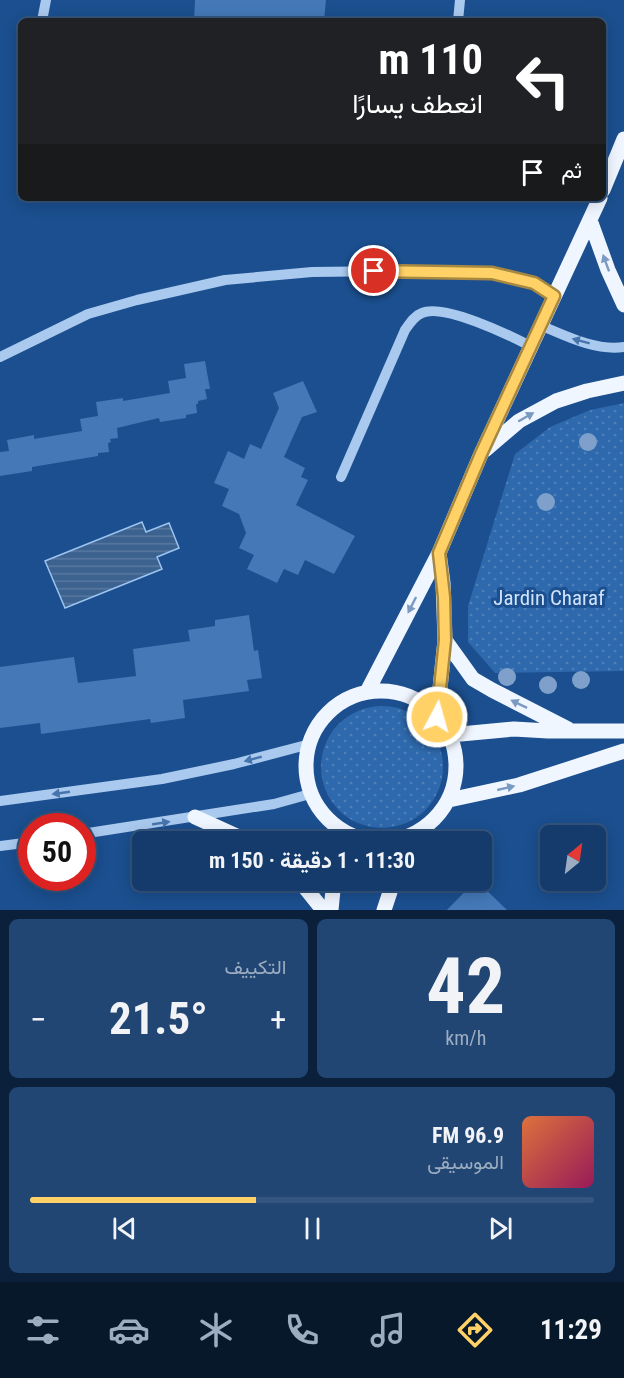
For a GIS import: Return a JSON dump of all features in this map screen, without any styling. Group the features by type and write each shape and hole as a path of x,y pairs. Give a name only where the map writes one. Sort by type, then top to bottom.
{"main road":[{"path":"606,183 624,139"},
{"path":"368,690 439,553 481,454 599,201"},
{"path":"590,220 608,270 624,305"},
{"path":"481,454 519,421 556,401 624,383"},
{"path":"437,717 445,640 444,593 439,553"},
{"path":"445,640 473,679 571,730"},
{"path":"335,831 310,794 305,759 321,722 332,708 351,696 368,690 401,693 426,705 450,735 457,768 449,801 432,822 419,831"},
{"path":"450,735 514,729 624,731"},
{"path":"449,801 519,785 624,751"},
{"path":"195,817 226,831"},
{"path":"308,891 323,910"},
{"path":"331,910 333,891"},
{"path":"384,910 390,891"}],"street":[{"path":"43,18 46,0"},
{"path":"458,18 460,0"},
{"path":"0,357 88,314 225,280 312,272 492,273 534,283 554,296"},
{"path":"341,477 405,330 421,313 441,312 468,319 507,334 530,346"},
{"path":"540,325 578,341 615,348 624,347"},
{"path":"0,801 162,779 234,764 310,744"},
{"path":"96,832 274,804 310,794"},
{"path":"0,846 18,844"}],"green space":[{"name":"Jardin Charaf","path":"624,403 624,671 495,673 468,642 468,606 515,454 550,427 590,410"},
{"path":"382,706 405,711 425,724 438,744 443,767 438,790 425,810 405,823 382,828 359,823 339,810 326,790 321,767 326,744 339,724 359,711"}],"shaded area":[{"path":"142,522 146,532 169,523 179,548 157,557 162,569 65,608 45,561"}],"building":[{"path":"195,0 326,0 324,18 194,18"},
{"path":"205,361 210,389 205,389 207,399 198,401 196,404 197,413 186,415 186,418 160,422 159,418 117,428 118,438 110,439 109,452 98,453 98,456 32,467 32,471 0,476 0,452 9,451 7,440 34,435 34,439 82,431 80,419 98,416 96,402 123,398 123,401 170,393 168,381 186,378 184,364"},
{"path":"303,381 317,412 302,417 284,457 305,468 301,477 308,480 296,505 355,536 334,574 305,560 298,575 284,569 277,583 247,569 254,555 239,548 246,533 239,514 222,506 229,489 214,483 228,451 244,459 250,444 261,449 279,408 273,393"},
{"path":"249,615 254,651 258,650 262,678 247,680 249,691 183,700 185,718 151,723 150,719 41,734 40,723 0,728 0,667 74,657 78,683 136,676 133,649 190,641 188,630 215,626 215,620"},
{"path":"465,891 487,891 507,910 447,910"}],"route":[{"path":"374,271 492,273 534,283 554,296 481,454 439,553 445,611 445,640 437,717"}]}
